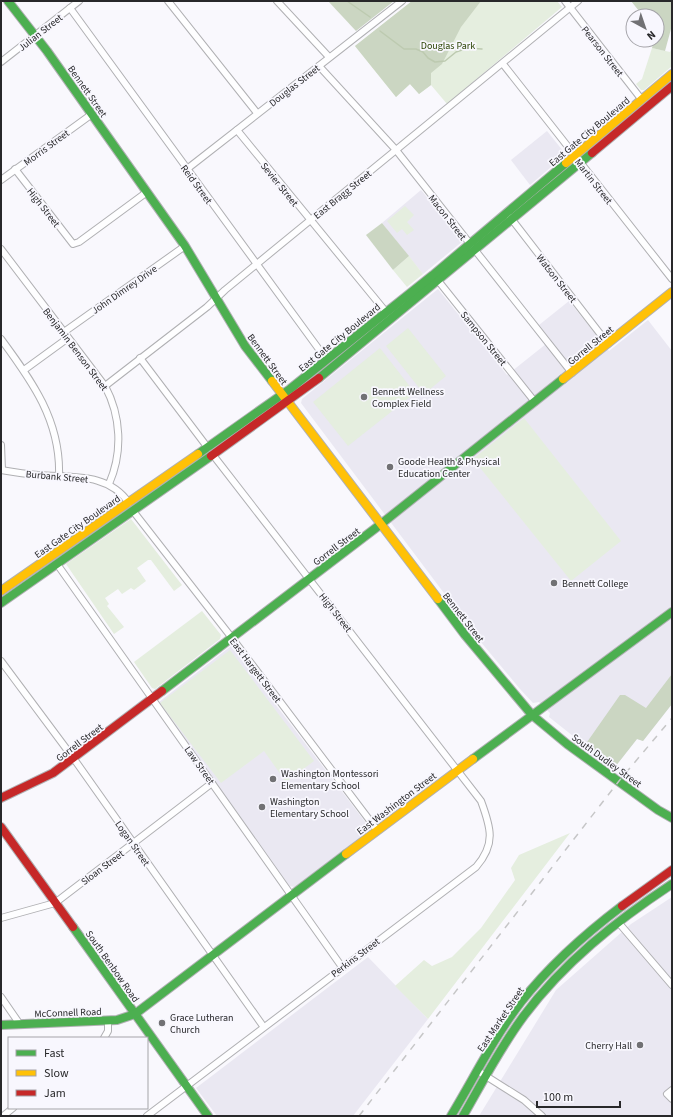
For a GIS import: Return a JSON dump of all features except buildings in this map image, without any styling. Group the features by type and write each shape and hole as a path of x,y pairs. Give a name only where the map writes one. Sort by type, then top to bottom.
{"street":[{"name":"Bennett Street","path":"8,1 36,36 185,246 245,346 465,635 532,715"},
{"name":"Julian Street","path":"1,62 79,1"},
{"path":"168,1 257,113"},
{"path":"277,1 329,56"},
{"name":"Douglas Street","path":"187,169 319,66 329,56 402,1"},
{"name":"Pearson Street","path":"565,1 642,100"},
{"name":"East Bragg Street","path":"105,386 216,299 310,220 503,64 578,1"},
{"name":"Reid Street","path":"70,8 326,360"},
{"name":"Martin Street","path":"503,64 672,279"},
{"name":"Macon Street","path":"319,66 396,150 572,373"},
{"name":"East Gate City Boulevard","path":"1,602 214,455 332,369 509,216 575,156 672,74"},
{"name":"East Gate City Boulevard","path":"509,216 580,163 672,86"},
{"name":"Morris Street","path":"1,180 92,114"},
{"name":"Sevier Street","path":"237,130 386,312"},
{"name":"High Street","path":"15,169 73,244 147,192"},
{"name":"Watson Street","path":"509,216 608,344"},
{"name":"John Dimrey Drive","path":"24,370 66,335 185,246"},
{"name":"Benjamin Benson Street","path":"1,249 105,386 115,408 118,434 115,469 109,484"},
{"name":"East Gate City Boulevard","path":"1,591 282,395 386,312 436,278"},
{"name":"Sampson Street","path":"436,278 535,402"},
{"name":"Gorrell Street","path":"1,798 53,773 74,759 381,524 672,292"},
{"path":"1,339 37,389 54,432 60,462 60,476"},
{"path":"140,358 208,448"},
{"path":"1,445 2,470"},
{"name":"High Street","path":"214,455 457,770"},
{"name":"Burbank Street","path":"2,470 38,475 94,479 109,484 120,492 129,503"},
{"name":"East Hargett Street","path":"133,511 232,638 377,830"},
{"name":"Law Street","path":"57,564 342,967"},
{"name":"East Washington Street","path":"135,1014 457,770 672,612"},
{"name":"Logan Street","path":"1,661 74,759 263,1026"},
{"name":"South Dudley Street","path":"532,715 567,744 658,810 672,818"},
{"name":"Perkins Street","path":"147,1116 263,1026 476,867 484,858 488,849 490,825 481,801 457,770"},
{"name":"Sloan Street","path":"1,918 55,902 134,844 212,783"},
{"name":"South Benbow Road","path":"1,827 208,1116"},
{"name":"East Market Street","path":"451,1116 521,1002 554,963 589,930 672,870"},
{"name":"East Market Street","path":"463,1116 486,1076 523,1018 547,988 583,951 618,922 672,884"},
{"path":"618,922 672,985"},
{"path":"1,997 19,1024"},
{"name":"McConnell Road","path":"1,1025 108,1021 126,1018 135,1014"},
{"path":"105,1037 108,1031 108,1021"},
{"path":"478,1071 524,1100 542,1116"},
{"path":"670,1092 672,1099"},
{"path":"3,1116 12,1109"}],"shaded area":[{"path":"547,131 563,151 564,156 530,185 511,160"},
{"path":"421,190 463,241 423,274 382,223"},
{"name":"Bennett College","path":"438,289 507,375 551,340 539,325 569,301 609,351 648,320 672,351 672,704 643,741 637,739 615,767 549,717 550,713 539,702 533,703 520,689 480,641 301,403 302,399"},
{"name":"Washington Montessori Elementary School","path":"231,646 369,827 367,832 295,887 289,886 159,702"},
{"path":"672,897 672,1116 479,1116 556,990 631,924"},
{"path":"368,957 428,1019 353,1116 217,1116 196,1088"}],"green space":[{"path":"328,1 394,1 356,31"},
{"name":"Douglas Park","path":"412,1 557,1 562,7 447,104 431,85 419,94 410,84 396,97 355,46"},
{"path":"412,1 481,1 461,27 442,64 431,73 431,85 419,94 410,84 396,97 355,46"},
{"path":"631,1 672,1 671,29 665,51 652,48 665,48 665,8 637,8"},
{"path":"672,47 672,66 644,90 641,90 636,84 642,79 652,48 670,52"},
{"path":"405,206 414,215 407,222 414,230 407,235 402,229 397,233 387,221"},
{"path":"382,223 409,256 393,270 366,235"},
{"path":"409,256 423,274 407,287 393,270"},
{"path":"408,328 446,376 424,394 386,346"},
{"name":"Bennett Wellness Complex Field","path":"380,348 415,393 348,446 313,402"},
{"path":"524,418 621,541 571,581 473,459"},
{"path":"131,519 182,585 174,591 151,560 148,560 137,568 146,581 134,590 131,588 122,594 118,589 105,598 109,604 107,606 124,627 114,634 66,564"},
{"path":"202,611 221,635 220,639 155,689 152,688 134,662"},
{"path":"230,650 314,761 286,782 264,751 221,783 160,703"},
{"path":"672,674 672,704 643,741 637,739 615,767 585,745 620,695 625,695 646,708"},
{"path":"570,833 428,1019 395,986 424,960 432,966 452,957 481,928 515,880 511,868 519,855"}],"waterway":[{"path":"347,1 370,17"},
{"path":"380,31 404,49 416,49 423,52 428,58 435,62 445,61 456,52 468,48 482,49"}],"railway":[{"path":"359,1116 619,781 672,718"}],"traffic: fast":[{"path":"8,1 47,51 185,246 245,346 272,381"},
{"path":"319,378 592,153"},
{"path":"198,454 290,389 433,275 566,163"},
{"path":"162,691 381,524 563,379"},
{"path":"1,603 211,456"},
{"path":"438,599 465,635 532,715 567,744 658,810 672,818"},
{"path":"473,759 672,612"},
{"path":"1,1025 117,1020 135,1014 346,854"},
{"path":"463,1116 507,1041 523,1017 555,979 611,928 672,884"},
{"path":"451,1116 493,1043 511,1015 532,988 568,951 622,906"},
{"path":"73,927 208,1116"}],"traffic: slow":[{"path":"566,163 672,74"},
{"path":"563,379 672,292"},
{"path":"272,381 438,599"},
{"path":"1,591 198,454"},
{"path":"346,854 473,759"}],"traffic: jam":[{"path":"592,153 672,86"},
{"path":"211,456 319,378"},
{"path":"1,798 53,773 162,691"},
{"path":"1,827 73,927"},
{"path":"622,906 672,870"}],"place":[{"name":"Bennett Wellness Complex Field","path":"364,397"},
{"name":"Goode Health & Physical Education Center","path":"390,467"},
{"name":"Bennett College","path":"554,583"},
{"name":"Washington Montessori Elementary School","path":"273,779"},
{"name":"Washington Elementary School","path":"262,807"},
{"name":"Grace Lutheran Church","path":"162,1023"},
{"name":"Cherry Hall","path":"640,1045"}]}
